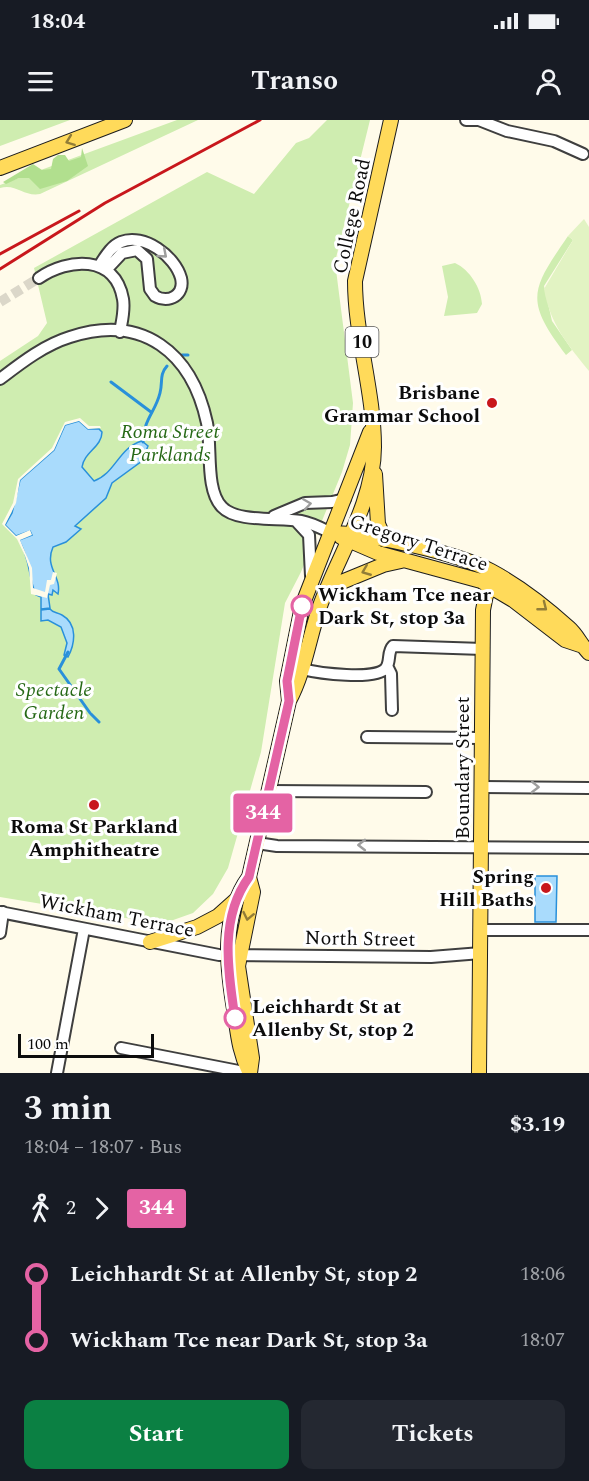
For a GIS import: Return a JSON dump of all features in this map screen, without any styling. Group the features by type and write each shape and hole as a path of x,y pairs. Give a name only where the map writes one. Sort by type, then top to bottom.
{"main road":[{"path":"0,168 125,120"},
{"name":"College Road","path":"349,537 367,489 374,457 373,424 356,280 361,247 393,121"},
{"name":"College Road","path":"331,533 373,424"},
{"name":"10","path":"374,457 378,524 385,540"},
{"path":"289,701 287,681 298,620 311,580 331,533"},
{"name":"Gregory Terrace","path":"331,533 385,540 468,562 571,630 584,649"},
{"path":"250,1073 242,1059 233,956 238,892 249,877 289,701 302,669 327,588 349,537"},
{"name":"Gregory Terrace","path":"349,537 378,553 496,582"},
{"path":"327,588 383,565 408,560"},
{"name":"Boundary Street","path":"479,1073 483,606 496,582"},
{"path":"233,956 253,892 249,877"},
{"path":"150,942 197,927 218,916 237,899"}],"street":[{"path":"466,120 479,120 507,131 563,144 583,154"},
{"path":"135,240 147,243 170,259 179,274 182,287 177,295 171,298 155,296 150,289 147,259 137,250 122,253 103,268 109,251 122,242 135,240"},
{"path":"39,278 67,264 103,268 114,277 123,298 120,332"},
{"path":"0,379 43,349 69,337 94,331 137,335 161,345 175,355 190,374 199,394 207,426 213,493 222,508 237,516 304,521 331,533"},
{"path":"271,517 305,503 332,502 345,498"},
{"path":"291,520 302,525 309,535 311,580"},
{"path":"392,710 391,674 387,666 389,650 393,646 483,648"},
{"path":"302,669 327,674 372,674 381,672 387,666"},
{"path":"367,737 482,738"},
{"path":"482,787 589,788"},
{"path":"268,791 426,792"},
{"path":"257,843 277,846 589,848"},
{"path":"0,933 2,912"},
{"name":"Wickham Terrace","path":"2,912 233,956"},
{"path":"57,1073 84,929"},
{"path":"481,930 589,930"},
{"name":"North Street","path":"233,956 431,957 480,953"},
{"path":"121,1048 250,1073"}],"green space":[{"path":"0,120 70,120 0,146"},
{"path":"177,120 198,120 40,194 29,194 11,187 0,188 0,185"},
{"name":"Roma Street Parklands","path":"327,120 370,120 335,262 353,403 350,445 342,472 301,572 285,603 261,752 228,868 213,894 193,913 162,924 0,897 0,361 38,336 47,323 34,268 207,172 254,194 296,143 309,138"},
{"path":"82,148 88,166 67,181 40,189 29,178 19,178 6,184 3,182 33,164 42,170 51,169 53,159 58,155 65,155 69,161 81,157"},
{"path":"584,219 589,227 589,371 555,323 544,289 573,240 568,236"},
{"path":"568,236 573,240 544,286 552,321 572,350 566,355 543,321 537,295 546,270"},
{"path":"455,263 470,275 477,286 482,304 477,313 444,316 448,297 442,266"}],"water":[{"path":"79,421 88,429 99,429 102,432 99,442 86,457 82,467 94,481 107,473 122,454 134,444 142,441 148,446 142,461 112,483 106,498 75,526 81,529 66,542 53,547 51,561 58,582 58,594 53,590 52,595 48,594 50,608 41,609 41,597 36,595 26,555 19,540 32,535 30,531 16,536 5,525 12,513 20,480 54,450 65,425"},
{"path":"50,609 67,619 73,629 72,646 68,657 64,655 67,643 61,627 48,620 41,621 41,610"},
{"name":"Spring Hill Baths","path":"535,876 557,876 556,922 535,922"}],"pier":[{"path":"80,418 89,426 100,426 101,428 88,429 79,421 65,425 54,450 20,480 16,503 5,525 16,536 30,530 32,535 20,540 32,568 33,588 45,592 47,580 51,580 53,572 57,573 54,584 50,585 47,598 31,594 29,568 25,556 17,539 2,524 13,503 18,479 52,448 65,422"}],"waterway":[{"path":"182,355 188,355"},
{"path":"143,442 145,427 158,400 162,376 167,366"},
{"path":"111,382 151,412"},
{"path":"68,652 59,669 90,713"},
{"path":"91,714 99,722"}],"tunnel":[{"path":"0,302 39,278"}],"railway":[{"path":"0,269 105,203 260,120"},
{"path":"0,254 79,211"}],"bus line":[{"name":"344","path":"235,1018 228,974 228,941 238,892 249,877 289,701 287,681 302,606"}],"place":[{"name":"Brisbane Grammar School","path":"492,403"},
{"name":"Wickham Tce near Dark St, stop 3a","path":"302,606"},
{"name":"Roma St Parkland Amphitheatre","path":"94,805"},
{"name":"Spring Hill Baths","path":"546,888"},
{"name":"Leichhardt St at Allenby St, stop 2","path":"235,1018"}],"park label":[{"name":"Spectacle Garden","path":"54,700"}]}
